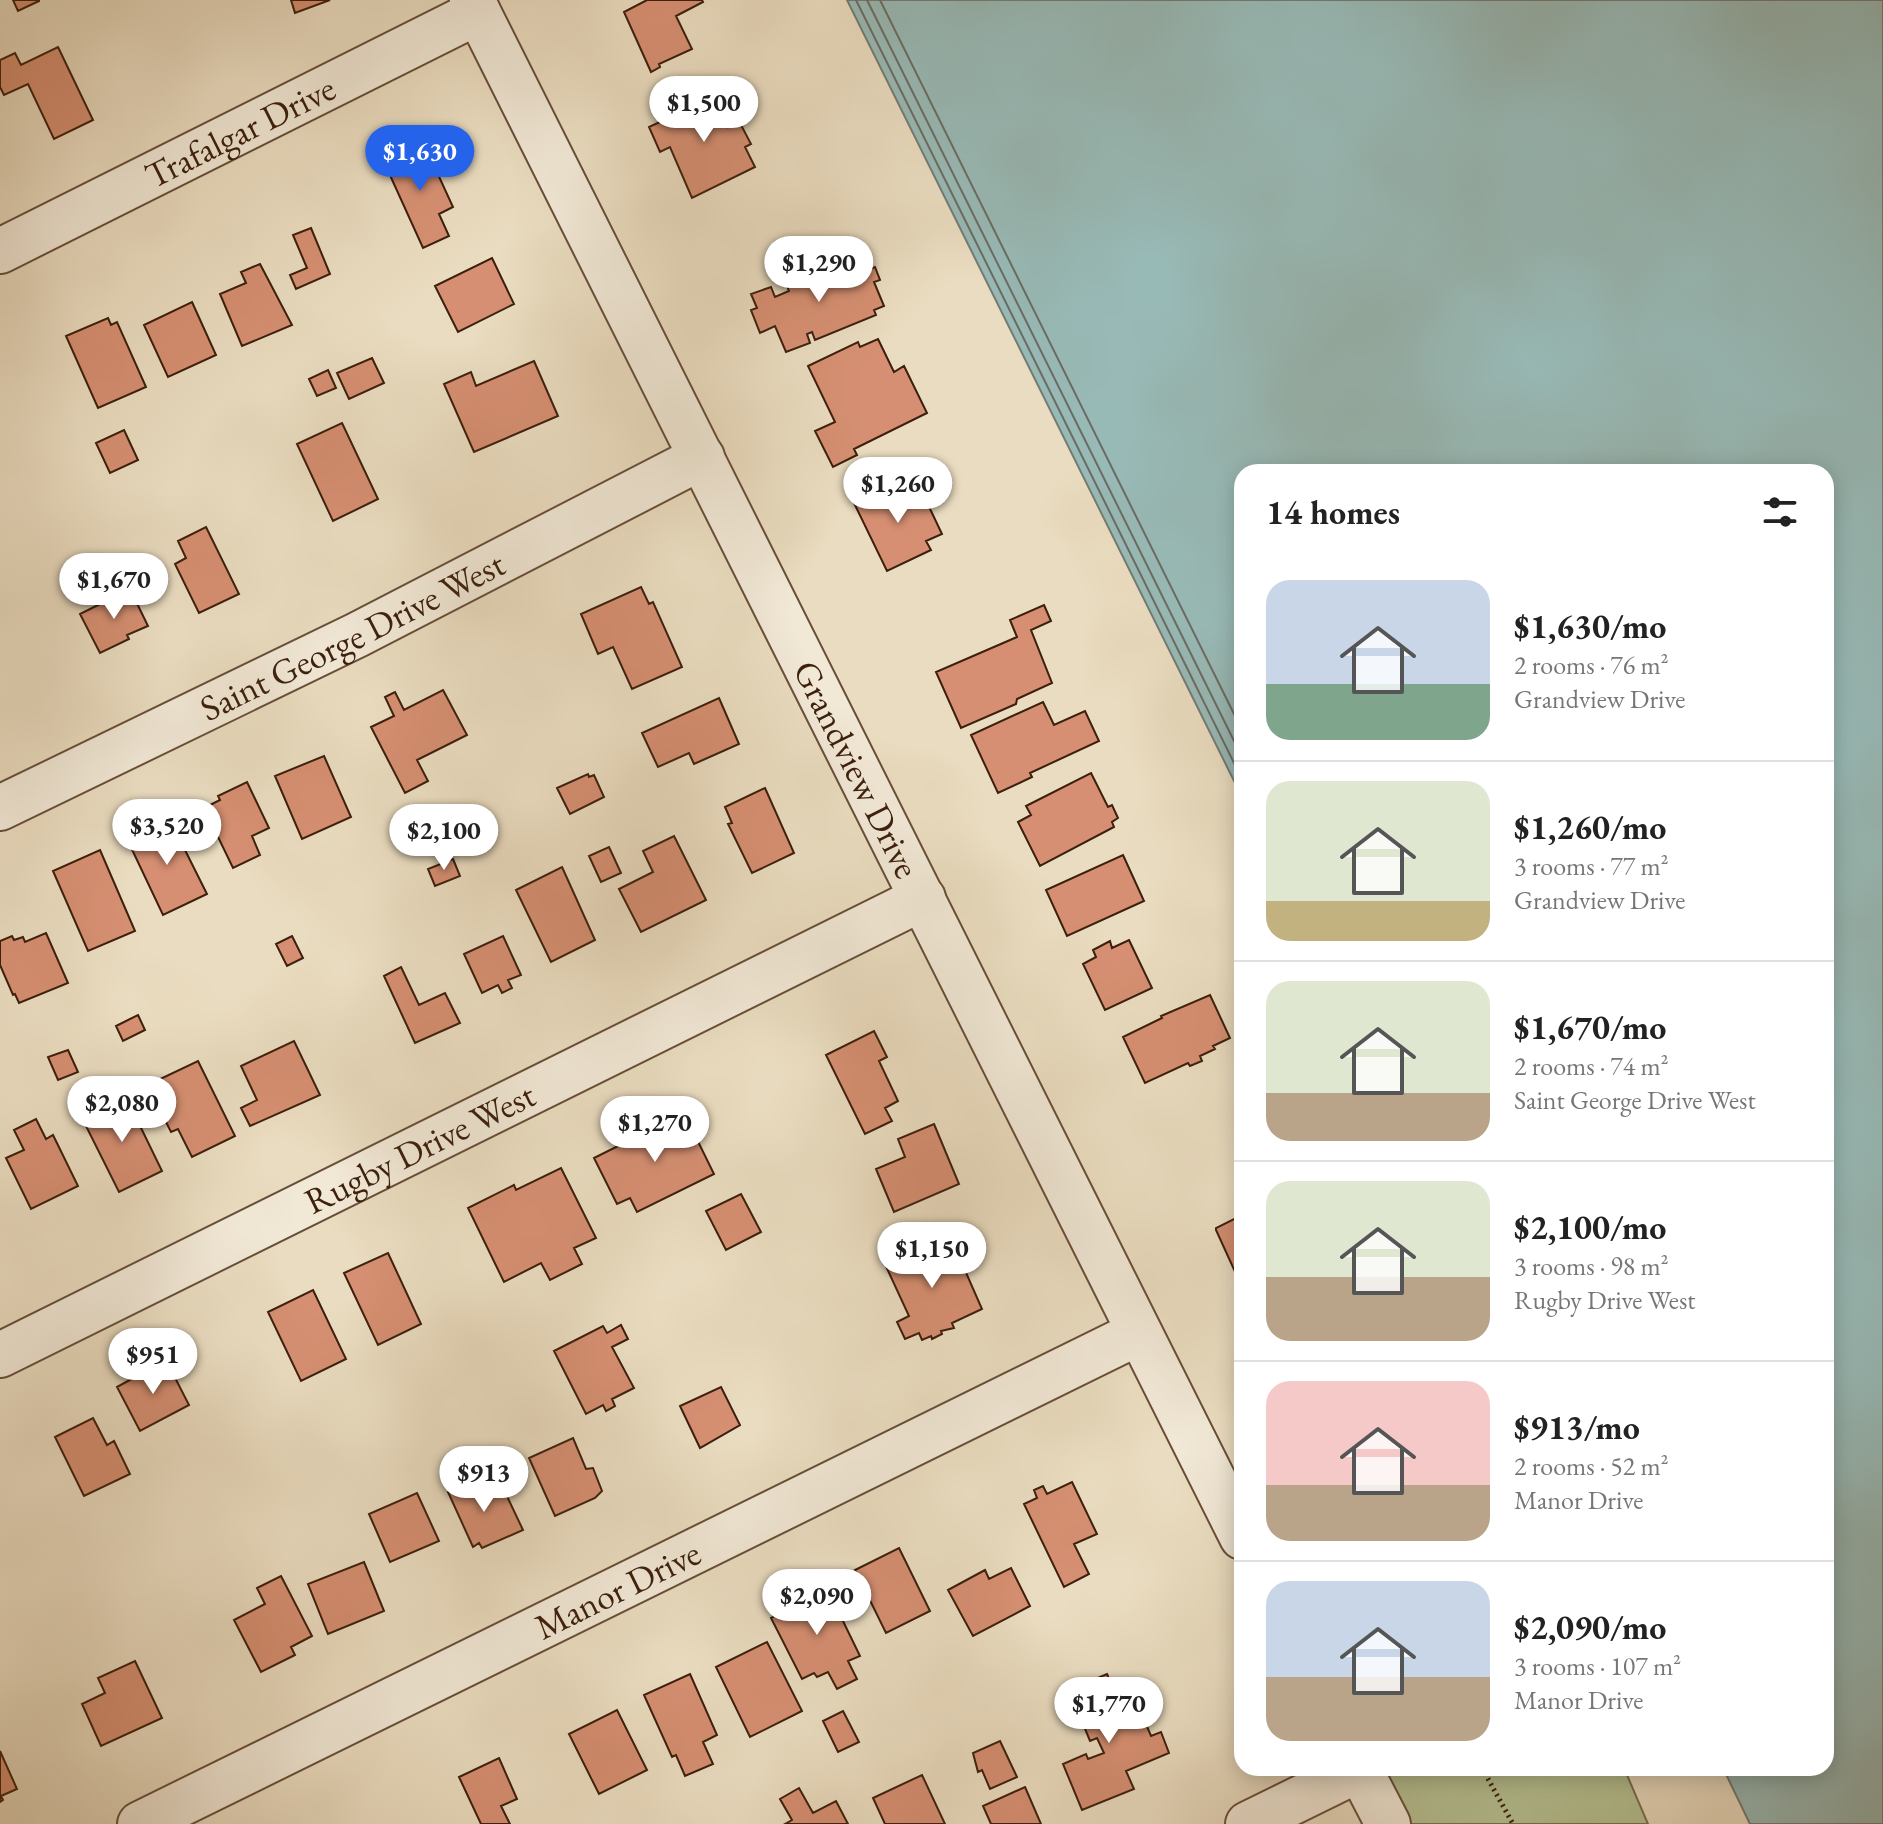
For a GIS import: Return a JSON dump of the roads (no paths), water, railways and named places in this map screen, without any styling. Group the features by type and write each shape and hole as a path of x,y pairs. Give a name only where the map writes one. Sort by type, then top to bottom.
{"street":[{"name":"Trafalgar Drive","path":"0,251 475,6"},
{"name":"Grandview Drive","path":"475,6 1234,1521"},
{"name":"Saint George Drive West","path":"0,808 357,635 702,457"},
{"name":"Rugby Drive West","path":"0,1355 923,898"},
{"name":"Manor Drive","path":"140,1824 1138,1333"},
{"path":"1248,1824 1346,1776"},
{"path":"1364,1776 1388,1824"}],"water":[{"path":"847,0 1883,0 1883,1824 1750,1824 1727,1776 1834,1776 1834,464 1234,464 1234,781"}]}
